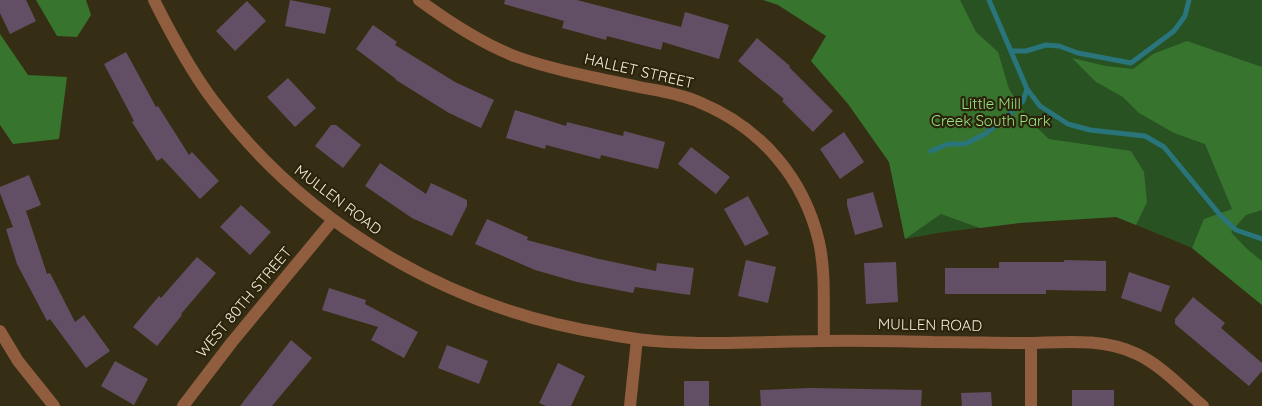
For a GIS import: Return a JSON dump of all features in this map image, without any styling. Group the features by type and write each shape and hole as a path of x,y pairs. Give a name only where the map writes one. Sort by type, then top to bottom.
{"street":[{"name":"MULLEN ROAD","path":"154,0 180,50 212,98 250,145 280,176 333,220 374,248 430,278 486,303 586,331 655,341 824,340 1086,342 1107,344 1135,353 1154,364 1203,406"},
{"name":"HALLET STREET","path":"419,0 473,36 516,56 568,72 700,102 728,116 757,137 770,149 792,178 809,210 815,227 822,262 824,340"},
{"name":"WEST 80TH STREET","path":"183,406 232,342 333,220"},
{"path":"0,331 18,361 54,406"},
{"path":"630,406 637,339"},
{"path":"1030,343 1031,406"}],"green space":[{"path":"36,0 86,0 91,15 77,37 57,36"},
{"path":"763,0 960,0 976,32 998,52 1009,89 1030,121 1049,139 1131,151 1144,172 1147,202 1136,225 1116,217 1019,223 980,228 941,214 905,239 889,162 848,104 811,61 826,36 778,5"},
{"name":"Little Mill Creek South Park","path":"779,0 1262,0 1262,305 1192,248 1117,217 1032,221 905,239 889,162 848,53"},
{"path":"0,34 28,75 67,77 59,139 13,144 0,125"},
{"path":"1187,41 1262,67 1262,210 1246,215 1231,232 1262,261 1262,305 1192,248 1204,219 1232,209 1205,144 1174,133 1139,113 1123,97 1096,82 1072,58 1106,66 1133,69 1153,54"}],"building":[{"path":"0,0 26,0 36,21 10,34 0,13"},
{"path":"290,0 331,8 325,34 285,26"},
{"path":"505,0 577,0 681,27 685,12 729,25 719,59 663,42 661,50 607,36 606,40 562,28 564,21 504,4"},
{"path":"247,1 266,21 235,51 216,31"},
{"path":"373,25 397,42 395,45 455,82 494,100 481,128 449,113 396,80 356,49"},
{"path":"757,38 790,66 833,111 813,132 782,101 784,99 738,61"},
{"path":"126,52 156,107 158,106 189,155 192,152 219,181 200,199 162,158 157,161 132,122 134,121 104,64"},
{"path":"288,78 316,108 295,127 267,97"},
{"path":"515,110 566,126 567,122 623,136 624,131 665,142 658,169 601,155 600,159 546,145 545,149 506,138"},
{"path":"331,125 336,125 361,145 343,168 315,146"},
{"path":"844,132 864,162 840,179 820,149"},
{"path":"691,147 730,177 716,194 678,164"},
{"path":"380,163 426,194 431,183 467,200 467,206 452,236 412,218 365,186"},
{"path":"29,175 41,205 26,211 47,274 50,273 75,322 84,315 110,351 86,368 50,319 47,321 17,264 6,229 13,227 0,193 0,187"},
{"path":"873,192 883,227 855,235 847,199"},
{"path":"748,196 769,234 745,246 724,209"},
{"path":"241,205 271,232 250,255 220,227"},
{"path":"487,219 528,237 527,240 599,259 656,271 657,263 694,268 690,295 635,287 633,293 577,282 535,270 475,244"},
{"path":"197,257 216,273 157,346 133,327 159,296 161,298"},
{"path":"746,260 776,267 768,303 738,296"},
{"path":"1064,260 1106,261 1106,291 1046,290 1046,294 945,294 945,268 999,268 999,262 1064,262"},
{"path":"896,262 898,302 866,304 864,263"},
{"path":"1129,272 1170,286 1161,312 1121,298"},
{"path":"329,288 366,300 365,304 418,332 404,358 371,340 378,327 322,310"},
{"path":"1193,297 1225,323 1221,328 1262,363 1262,371 1249,386 1175,324 1175,319"},
{"path":"291,340 312,358 272,406 240,406"},
{"path":"447,345 488,361 479,384 438,368"},
{"path":"115,361 148,379 134,405 101,386"},
{"path":"558,363 585,376 571,406 546,406 539,403"},
{"path":"684,381 709,381 709,406 684,406"},
{"path":"810,388 922,390 921,406 761,406 760,390"},
{"path":"1072,390 1114,390 1114,406 1072,406"},
{"path":"991,392 992,406 962,406 961,393"}],"waterway":[{"path":"989,0 1027,89 1040,106 1068,124 1090,130 1145,136 1164,147 1221,216 1236,230 1262,239"},
{"path":"1011,51 1026,51 1046,45 1059,46 1078,53 1131,63 1174,31 1185,16 1189,0"},
{"path":"931,151 948,144 965,144 985,134 1023,101 1027,89"}]}
